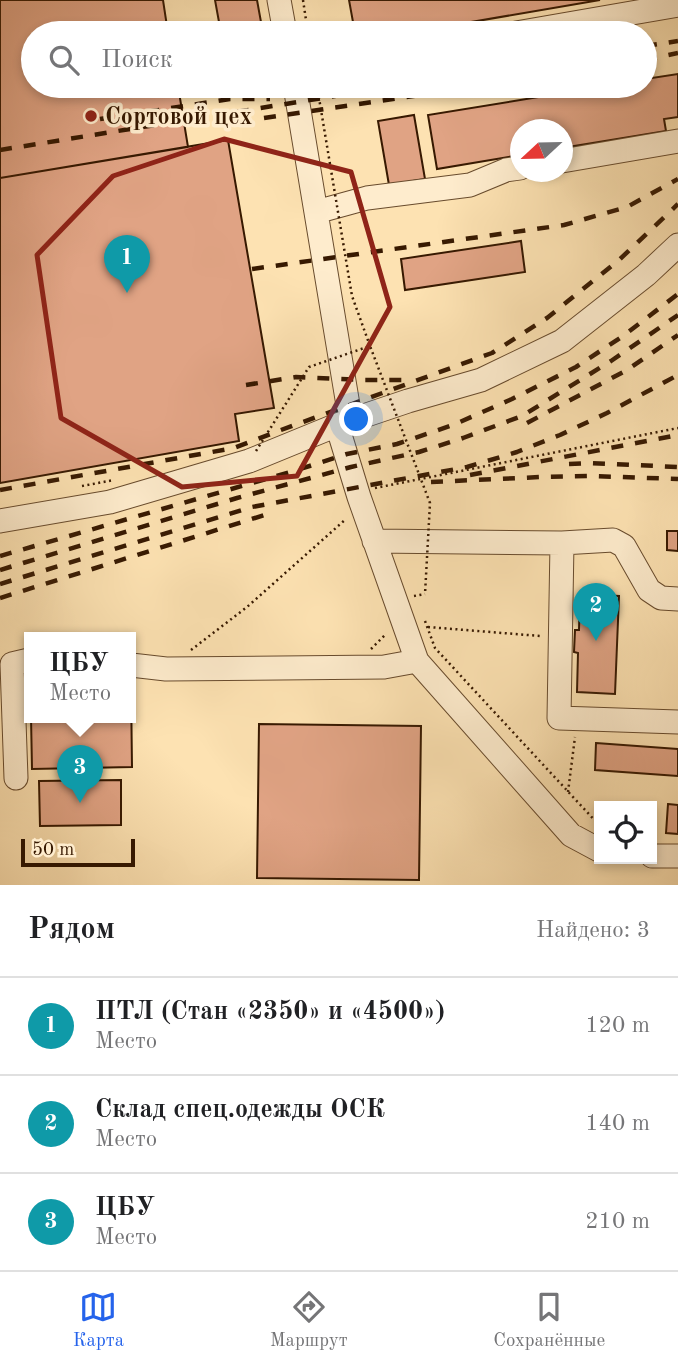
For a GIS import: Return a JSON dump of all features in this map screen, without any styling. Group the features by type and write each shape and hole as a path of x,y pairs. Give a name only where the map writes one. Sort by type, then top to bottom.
{"lane":[{"path":"279,0 283,21"},
{"path":"585,21 678,5"},
{"path":"297,98 348,405 346,422 357,492 416,661 572,835 594,846"},
{"path":"573,159 678,141"},
{"path":"316,212 367,198 470,185 510,169"},
{"path":"0,521 110,502 249,461 346,422 481,380 562,341 646,275 678,245"},
{"path":"374,541 562,543 612,540 624,546 649,590 661,597 678,598"},
{"path":"562,543 559,718 678,722"},
{"path":"16,778 12,664 24,661"},
{"path":"136,666 166,669 384,667 416,661"},
{"path":"657,856 678,856"}],"path":[{"path":"303,0 306,21"},
{"path":"319,98 352,296 430,503 425,594 414,596 398,610 386,637 362,652"},
{"path":"265,447 256,451 309,367 370,346"},
{"path":"357,492 678,428"},
{"path":"78,487 117,479"},
{"path":"199,654 186,654 247,607 351,515"},
{"path":"422,617 435,648 594,820"},
{"path":"427,627 561,637"},
{"path":"568,792 577,720"}],"highlighted area":[{"path":"224,139 351,172 390,307 297,476 182,487 61,418 37,255 113,176"}],"building":[{"name":"Сортовой цех","path":"0,0 163,0 166,21 21,21 21,98 180,98 188,147 0,178"},
{"path":"215,0 257,0 261,21 219,21"},
{"path":"349,0 600,0 477,21 353,21"},
{"path":"678,74 678,117 664,119 666,131 573,146 573,119 510,119 510,157 437,169 428,115 532,98 657,98 657,77"},
{"path":"414,115 425,179 389,185 378,121"},
{"path":"228,140 274,408 235,414 239,441 0,483 0,178"},
{"path":"521,241 525,272 405,290 401,259"},
{"path":"667,531 678,531 678,551 667,550"},
{"path":"580,594 619,596 615,694 577,692 578,653 574,652 575,630 579,630"},
{"path":"31,723 131,723 132,767 32,769"},
{"path":"259,724 421,726 419,880 257,878"},
{"path":"596,743 678,749 678,776 595,770"},
{"path":"121,780 121,825 40,826 39,781"},
{"path":"668,804 678,805 678,834 666,833"}],"railway":[{"path":"657,44 678,41"},
{"path":"657,57 678,53"},
{"path":"0,150 323,98"},
{"path":"264,118 400,98"},
{"path":"100,119 230,99 270,99"},
{"path":"252,269 564,225 627,207 678,179"},
{"path":"0,490 234,448 492,353 547,318 619,260 678,204"},
{"path":"0,556 347,454 397,444 453,425 576,367 623,336 678,294"},
{"path":"0,570 237,498 351,467 419,452 522,416 611,361 678,315"},
{"path":"527,423 627,370 678,335"},
{"path":"0,584 252,507 467,467 517,452 607,413 678,375"},
{"path":"246,385 296,377 403,380"},
{"path":"470,475 678,435"},
{"path":"569,464 678,467"},
{"path":"431,482 593,476 678,479"},
{"path":"0,598 274,512"}],"place":[{"name":"Сортовой цех","path":"91,116"},
{"name":"ПТЛ (Стан «2350» и «4500»)","path":"127,293"},
{"name":"Склад спец.одежды ОСК","path":"596,641"},
{"name":"ЦБУ","path":"80,803"}]}
